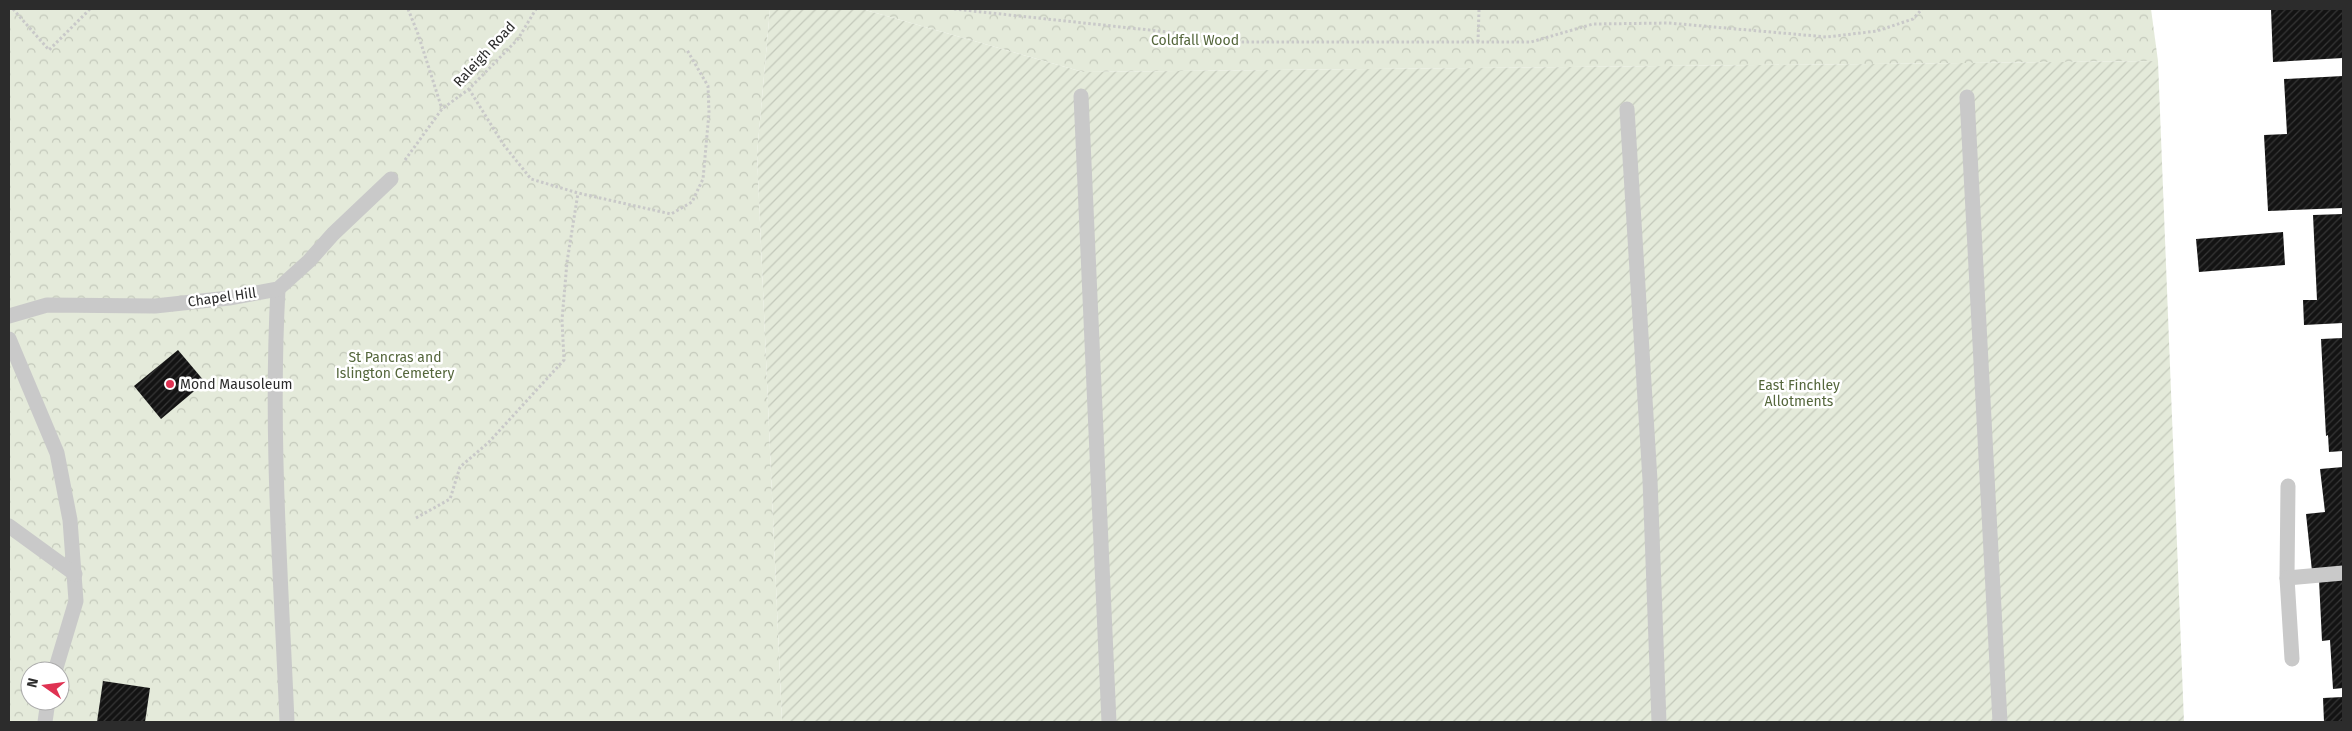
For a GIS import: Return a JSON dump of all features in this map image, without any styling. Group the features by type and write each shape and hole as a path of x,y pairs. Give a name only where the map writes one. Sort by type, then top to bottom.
{"lane":[{"path":"1081,96 1109,722"},
{"path":"1967,97 2000,722"},
{"path":"1628,109 1650,480 1659,722"},
{"path":"287,722 276,483 274,364 278,289 309,261 333,234 391,179"},
{"name":"Chapel Hill","path":"9,316 47,305 155,306 230,298 278,289"},
{"path":"9,339 57,453 70,520 76,600 58,661"},
{"path":"2288,486 2287,578 2292,659"},
{"path":"9,526 75,574"},
{"path":"2287,578 2343,572"}],"path":[{"path":"13,9 49,50 90,9"},
{"path":"408,9 442,109"},
{"name":"Raleigh Road","path":"391,179 442,109 469,89 518,39 536,9"},
{"path":"954,9 1177,33 1211,42 1530,42 1593,24 1669,23 1827,37 1877,31 1913,19 1922,9"},
{"path":"1478,42 1479,9"},
{"path":"469,89 503,144 531,179 578,193 671,214 692,202 703,179 709,104 708,86 687,50"},
{"path":"416,518 450,499 460,467 496,435 564,360 562,320 567,262 578,193"}],"green space":[{"name":"St Pancras and Islington Cemetery","path":"9,9 770,9 757,154 782,722 9,722"},
{"name":"East Finchley Allotments","path":"770,9 862,9 1083,72 2158,61 2184,722 782,722 757,154"},
{"name":"Coldfall Wood","path":"862,9 2151,9 2158,61 1083,72"}],"building":[{"path":"2271,9 2343,9 2343,58 2273,62"},
{"path":"2343,76 2343,208 2268,211 2264,135 2287,134 2284,79"},
{"path":"2343,214 2343,323 2304,325 2303,300 2317,300 2313,215"},
{"path":"2283,232 2285,265 2199,272 2196,239"},
{"path":"2343,338 2343,451 2329,452 2328,435 2326,436 2321,339"},
{"name":"Mond Mausoleum","path":"178,350 205,382 161,419 134,386"},
{"path":"2343,467 2343,568 2312,571 2306,514 2325,512 2320,469"},
{"path":"2343,579 2343,688 2333,689 2330,640 2322,641 2319,580"},
{"path":"103,681 150,688 145,722 97,722"},
{"path":"2343,697 2343,722 2324,722 2323,698"}],"place":[{"name":"Mond Mausoleum","path":"170,384"}]}
